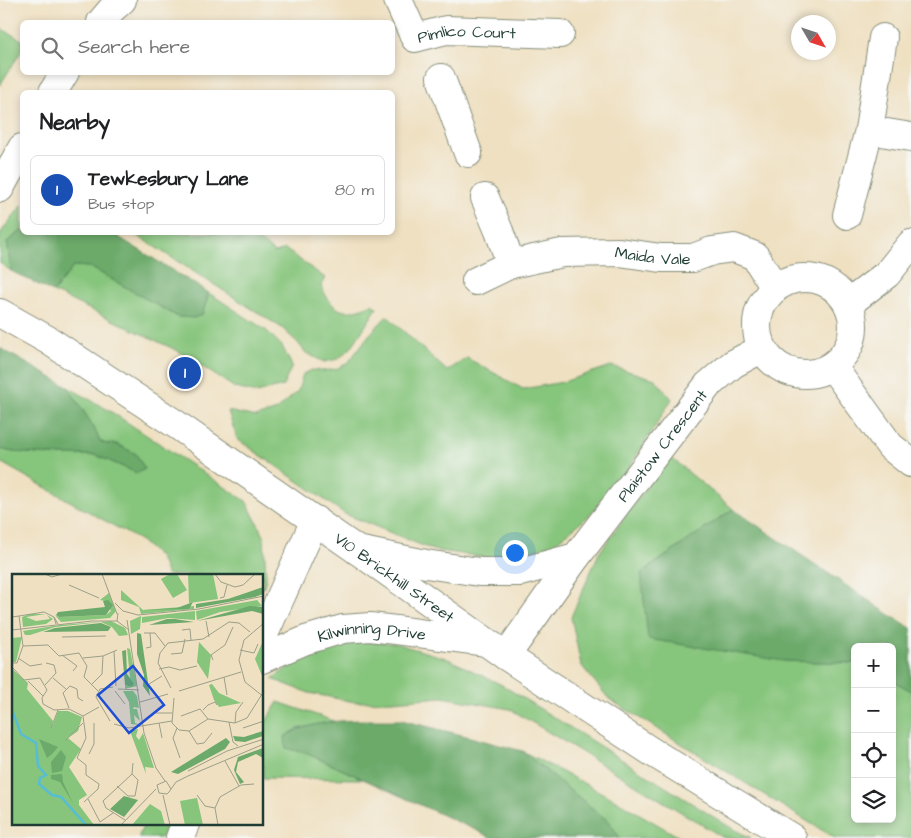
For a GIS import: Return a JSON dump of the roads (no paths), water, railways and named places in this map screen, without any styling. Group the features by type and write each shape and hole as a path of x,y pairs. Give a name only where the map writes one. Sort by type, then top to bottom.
{"street":[{"path":"104,20 122,0"},
{"name":"Pimlico Court","path":"398,0 415,38 446,30 560,34"},
{"path":"847,215 869,130 883,38"},
{"path":"54,90 63,75"},
{"path":"441,78 468,153"},
{"path":"869,130 911,137"},
{"path":"0,188 20,152"},
{"path":"485,198 511,264"},
{"path":"848,304 887,274 911,244"},
{"name":"Maida Vale","path":"476,280 511,264 562,253 619,252 661,258 693,258 712,251 734,248 755,256 775,288"},
{"path":"794,279 816,279 829,284 840,293 848,304 853,317 853,331 849,344 842,356 832,366 817,372 802,374 786,370 773,361 763,348 758,333 758,316 764,300 775,288 794,279"},
{"name":"V10 Brickhill Street","path":"0,314 48,340 177,425 316,520 495,649 652,752 792,838"},
{"name":"Plaistow Crescent","path":"495,649 576,557 708,385 733,364 763,348"},
{"path":"832,366 890,446 911,463"},
{"path":"264,635 316,520"},
{"path":"357,550 426,564 479,572 520,572 576,557"},
{"name":"Kilwinning Drive","path":"264,658 306,640 343,629 370,627 396,630 495,649"},
{"path":"180,838 184,826"}],"place":[{"name":"Tewkesbury Lane","path":"185,373"}]}
